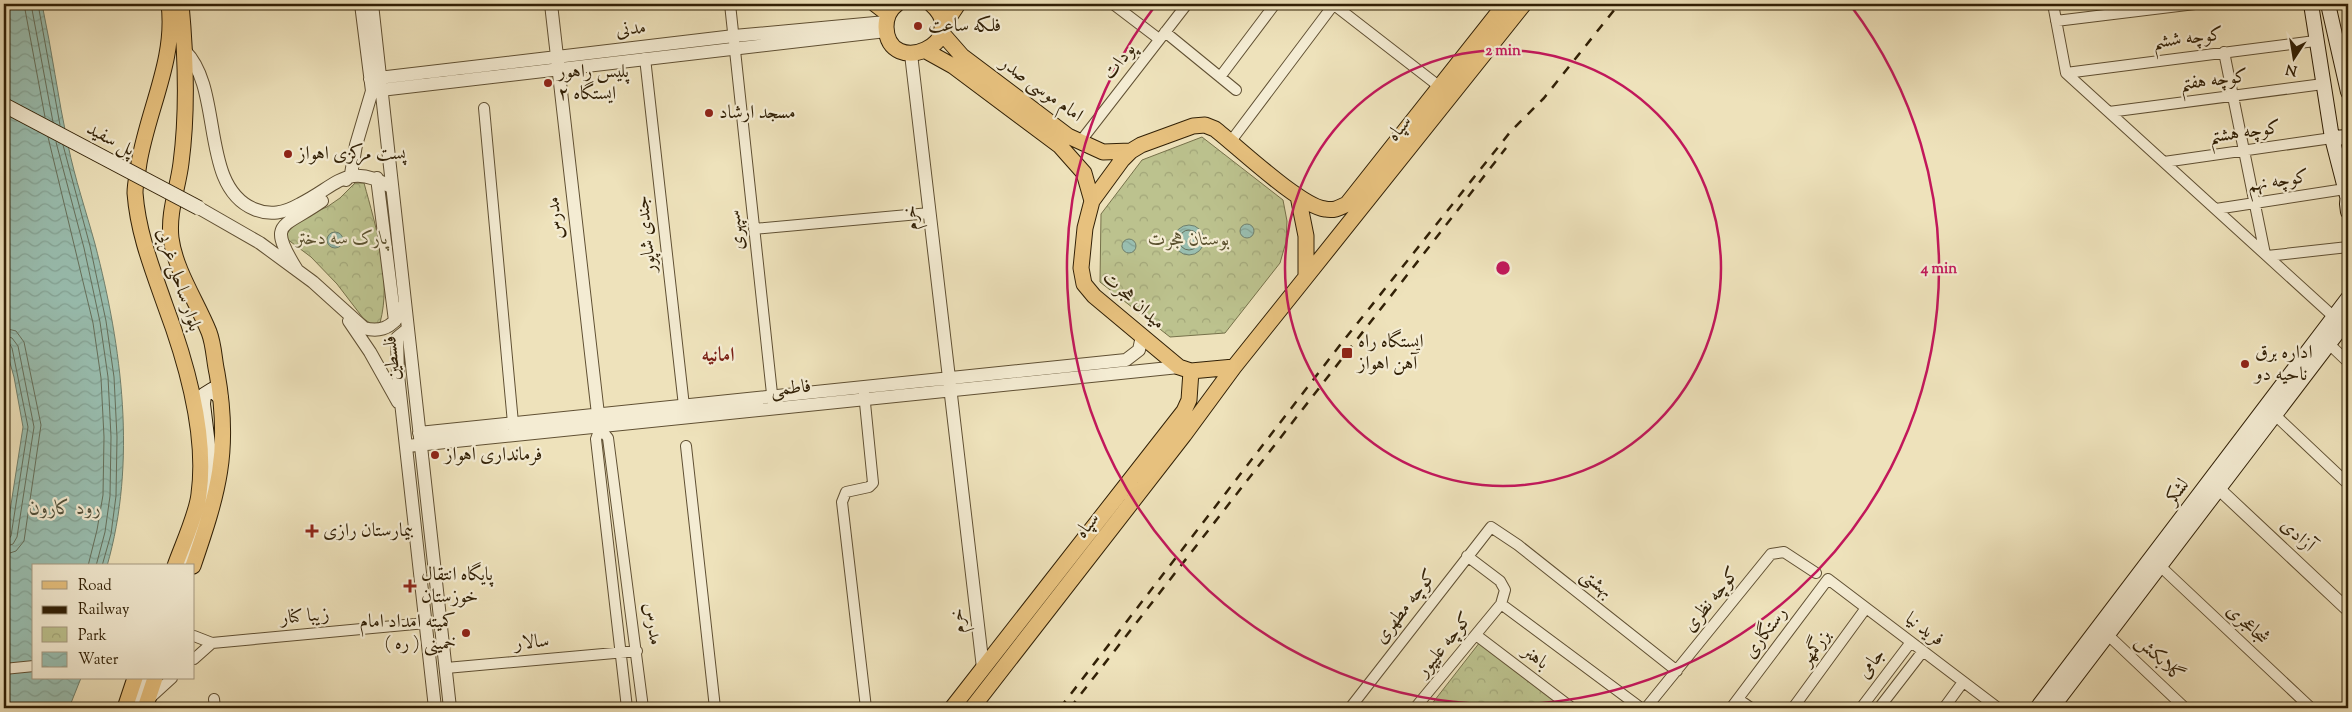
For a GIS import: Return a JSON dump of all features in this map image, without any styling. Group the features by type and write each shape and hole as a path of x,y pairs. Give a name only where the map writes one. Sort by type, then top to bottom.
{"main road":[{"name":"بلوار ساحلی غربی","path":"169,4 172,25 166,63 142,147 135,190 139,225 149,264 175,335 193,407 199,444 199,496 176,564"},
{"name":"بلوار ساحلی غربی","path":"181,4 185,51 181,164 172,208 171,238 179,264 210,335 221,398 224,446 220,478 212,511 194,564"},
{"path":"876,4 889,18"},
{"name":"امام موسی صدر","path":"931,4 938,11 941,30 962,56 1068,136 1103,152 1131,151"},
{"path":"919,52 937,42 941,30 958,4"},
{"name":"سپاه","path":"1298,196 1323,209 1335,210 1347,204 1505,4"},
{"name":"سپاه","path":"1306,277 1524,4"},
{"path":"2311,4 2315,40 2332,138 2347,192 2348,212"},
{"path":"2328,4 2348,92"},
{"name":"امام موسی صدر","path":"889,18 895,46 919,52 953,66 1060,146 1084,173 1092,201"},
{"path":"1440,87 1452,96"},
{"name":"پل سفید","path":"4,105 199,208"},
{"name":"میدان هجرت","path":"1185,369 1094,296 1084,284 1081,268 1082,254 1085,228 1092,201 1131,151 1141,145 1193,126 1204,125 1215,129 1231,141 1298,196"},
{"path":"2332,138 2348,137"},
{"path":"1185,369 1234,367 1306,277 1306,236 1298,196"},
{"name":"لشکر","path":"2056,707 2160,566 2214,485 2348,298"},
{"name":"لشکر","path":"2037,708 2214,485 2275,415 2348,319"},
{"name":"سپاه","path":"972,708 1184,435 1234,367"},
{"name":"سپاه","path":"952,708 1184,411 1189,400 1185,369"},
{"path":"186,564 209,487 210,461 204,395 212,390 221,398"},
{"path":"199,444 206,420"},
{"path":"199,496 203,511"},
{"path":"124,708 134,680"},
{"path":"143,706 144,680"},
{"path":"143,706 154,680"}],"street":[{"name":"فلسطین","path":"361,4 376,84 406,303 450,708"},
{"name":"فلسطین","path":"372,4 376,84"},
{"name":"مدرس","path":"552,4 599,421 596,439 627,708"},
{"name":"سپهری","path":"730,4 773,403"},
{"path":"1113,4 1162,36 1236,90"},
{"name":"پودات","path":"1080,142 1187,4"},
{"path":"1220,77 1275,4"},
{"path":"1231,141 1333,4 1440,87"},
{"path":"2052,4 2066,73 2334,317"},
{"path":"2056,21 2194,4"},
{"name":"مدنی","path":"558,63 645,58 889,18"},
{"name":"کوچه ششم","path":"2066,73 2315,40"},
{"name":"مدنی","path":"376,84 734,42"},
{"path":"185,51 192,58 201,76 220,163 229,190 246,206 264,213 286,212 351,174 369,175 391,187"},
{"name":"خرم","path":"919,52 930,213 983,668"},
{"path":"2224,52 2266,255"},
{"name":"جندی شاپور","path":"645,58 684,406"},
{"path":"296,270 281,243 279,236 282,228 333,192 351,174 356,145 376,84"},
{"name":"کوچه هفتم","path":"2110,112 2323,84"},
{"path":"484,108 513,423"},
{"name":"کوچه هشتم","path":"2164,162 2332,138"},
{"path":"377,178 396,321"},
{"name":"کوچه نهم","path":"2216,209 2347,192"},
{"path":"199,208 260,243 313,282 364,328 372,330 385,329 396,321 406,303"},
{"path":"754,229 930,213"},
{"path":"2266,255 2348,247"},
{"path":"340,308 394,391 404,419"},
{"name":"فلسطین","path":"408,330 397,338 398,375 435,708"},
{"name":"فاطمی","path":"420,439 864,393 949,378 1126,360 1139,350 1142,336"},
{"path":"2330,344 2348,362"},
{"name":"فاطمی","path":"864,393 951,391 1185,369"},
{"path":"864,393 873,483 869,487 846,492 842,502 866,708"},
{"name":"فاطمی","path":"407,446 420,439 513,423 599,421 684,406 773,403"},
{"path":"2275,415 2348,484"},
{"name":"مدرس","path":"599,421 608,438 643,708"},
{"path":"686,446 715,708"},
{"name":"آزادی","path":"2214,485 2348,610"},
{"name":"کوچه مطهری","path":"1350,708 1491,527"},
{"name":"بهشتی","path":"1491,527 1518,545 1677,671"},
{"name":"کوچه نظری","path":"1646,708 1772,554 1784,552 1816,573"},
{"path":"1467,556 1500,582 1505,590 1502,604 1641,708"},
{"name":"شجاعجری","path":"2160,566 2310,708"},
{"name":"فرید نیا","path":"1828,579 1998,708"},
{"name":"رستگاری","path":"1731,708 1828,579"},
{"name":"کوچه علیپور","path":"1421,707 1502,604"},
{"name":"بزرگمهر","path":"1793,708 1866,608"},
{"name":"زیبا کنار","path":"212,643 426,623"},
{"name":"باهنر","path":"1476,635 1572,708"},
{"name":"گلابکش","path":"2108,635 2185,708"},
{"path":"195,636 212,643 195,658"},
{"name":"جامی","path":"1860,708 1911,642"},
{"name":"سالار","path":"446,668 637,651"},
{"path":"1879,708 1923,651"},
{"path":"4,669 32,666"},
{"path":"143,706 170,680"},
{"path":"1944,708 1963,682"},
{"path":"1738,699 1751,708"}],"green space":[{"name":"بوستان هجرت","path":"1202,137 1283,200 1287,221 1286,242 1280,263 1225,333 1170,337 1100,282 1101,214 1142,160"},
{"name":"پارک سه دختر","path":"355,183 364,183 378,235 384,288 380,323 371,324 363,318 337,284 311,257 287,239 285,230 305,216 327,207 340,198"},
{"path":"1480,642 1564,708 1435,708 1431,705"}],"water":[{"name":"رود کارون","path":"4,4 42,4 64,127 77,183 95,244 112,323 119,364 124,446 122,486 116,527 107,564 32,564 32,680 80,680 69,708 4,708 4,550 23,427 14,377 4,342"},
{"path":"1244,224 1250,224 1254,231 1250,238 1244,238 1240,234 1240,228"},
{"path":"1189,225 1195,226 1203,234 1203,246 1195,254 1189,255 1183,254 1175,246 1174,240 1175,234 1183,226"},
{"path":"335,232 343,240 335,248 327,240"},
{"path":"1126,239 1132,239 1136,246 1132,253 1126,253 1122,249 1122,243"}],"railway":[{"path":"1060,708 1340,345 1511,131 1544,98 1619,4"},
{"path":"1070,708 1506,148"}],"place":[{"name":"فلکه ساعت","path":"918,26"},
{"name":"پلیس راهور ایستگاه ۲","path":"548,83"},
{"name":"مسجد ارشاد","path":"709,113"},
{"name":"پست مرکزی اهواز","path":"288,154"},
{"name":"ایستگاه راه آهن اهواز","path":"1347,353"},
{"name":"اداره برق ناحیه دو","path":"2245,364"},
{"name":"فرمانداری اهواز","path":"435,455"},
{"name":"بیمارستان رازی","path":"312,531"},
{"name":"پایگاه انتقال خوزستان","path":"410,586"},
{"name":"کمیته امداد امام خمینی ( ره )","path":"466,633"}],"district":[{"name":"امانیه","path":"718,356"}]}
